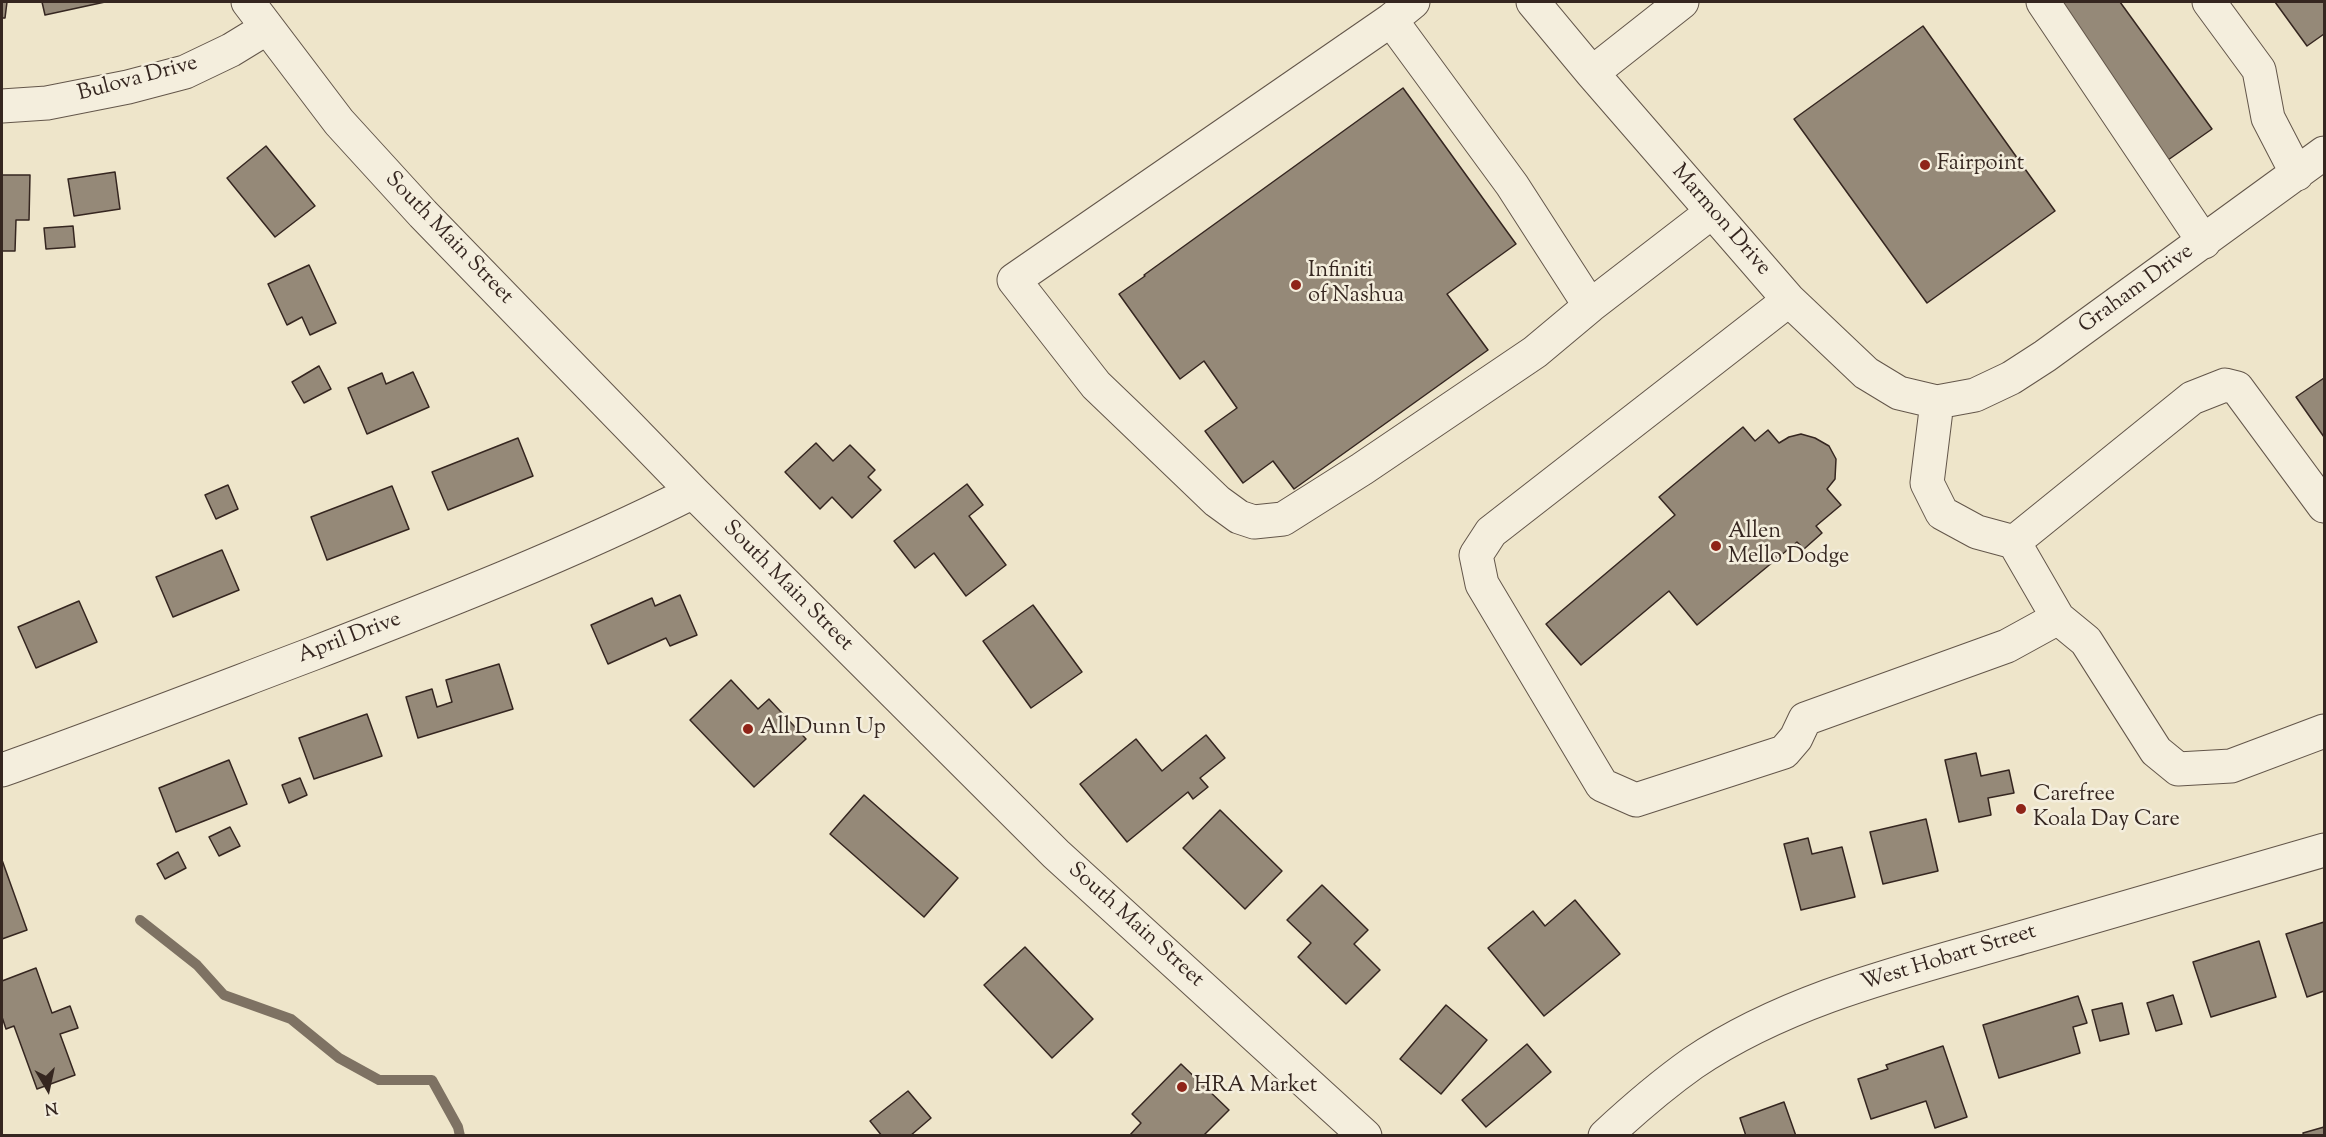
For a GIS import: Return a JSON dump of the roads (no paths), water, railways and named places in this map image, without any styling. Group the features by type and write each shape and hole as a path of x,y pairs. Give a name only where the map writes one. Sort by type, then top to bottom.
{"street":[{"name":"South Main Street","path":"248,2 339,122 423,214 693,492 1056,854 1365,1136"},
{"name":"Marmon Drive","path":"1533,2 1788,300 1866,374 1899,393 1936,402"},
{"path":"1592,73 1682,2"},
{"path":"2043,2 2204,242"},
{"path":"2209,2 2259,70 2268,118 2297,174"},
{"path":"1590,306 1402,11 1014,280 1096,385 1217,501 1239,517 1254,522 1283,519 1362,469 1535,352 1590,306 1712,212"},
{"name":"Bulova Drive","path":"2,106 47,103 128,87 185,72 231,50 267,28"},
{"name":"Graham Drive","path":"1936,402 1975,395 2011,378 2204,242 2325,153"},
{"path":"1788,300 1491,532 1476,555 1482,584 1602,785 1636,800 1784,752 1796,738 1804,719 2007,646 2058,618"},
{"path":"2014,543 2192,398 2225,385 2237,388 2325,506"},
{"path":"1936,402 1927,483 1942,513 1977,532 2014,543 2058,618 2086,641 2156,751 2178,769 2231,766 2325,730"},
{"name":"April Drive","path":"2,770 101,735 549,560 693,492"},
{"name":"West Hobart Street","path":"1605,1136 1636,1106 1694,1063 1757,1027 1824,998 1896,974 2325,850"}],"waterway":[{"path":"140,920 197,965 224,995 291,1019 339,1058 379,1080 432,1080 458,1127 460,1136"}],"place":[{"name":"Fairpoint","path":"1925,165"},
{"name":"Infiniti of Nashua","path":"1296,285"},
{"name":"Allen Mello Dodge","path":"1716,546"},
{"name":"All Dunn Up","path":"748,729"},
{"name":"Carefree Koala Day Care","path":"2021,809"},
{"name":"HRA Market","path":"1182,1087"}]}
